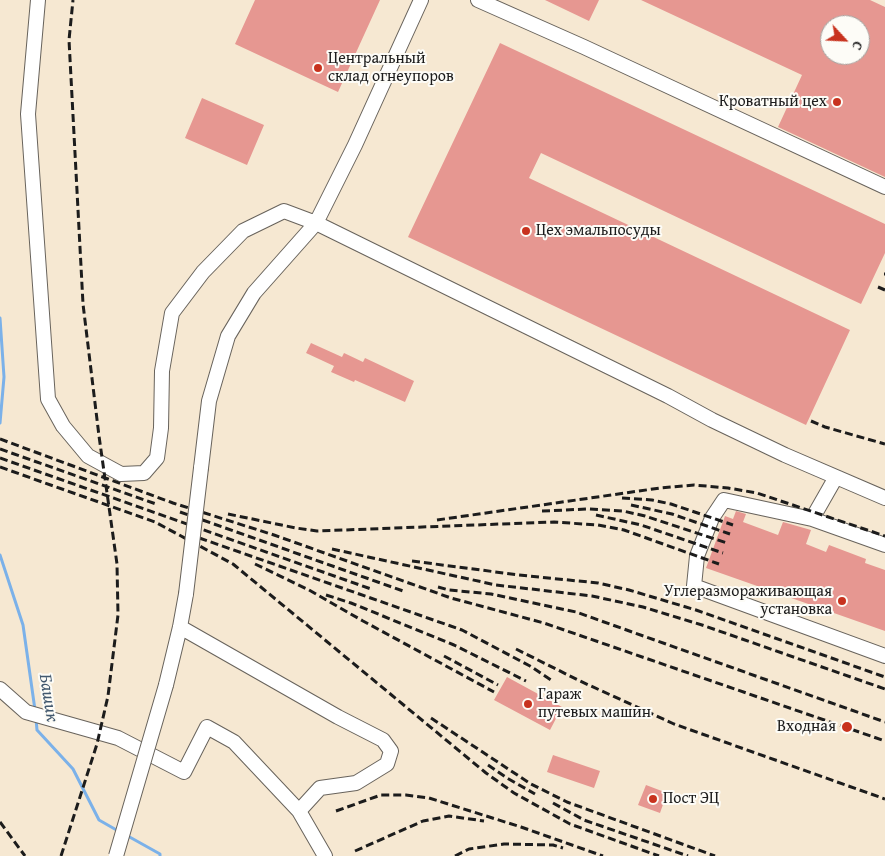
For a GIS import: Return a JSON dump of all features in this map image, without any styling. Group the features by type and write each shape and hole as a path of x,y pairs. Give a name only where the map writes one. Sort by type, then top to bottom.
{"lane":[{"path":"38,0 28,114 48,399 62,426 88,456 121,474 144,473 157,458 161,428 162,372 172,313 202,272 243,230 284,211 316,223 651,387 720,424 885,498"},
{"path":"116,856 166,686 180,627 186,594 209,401 228,336 254,293 316,223 421,0"},
{"path":"478,0 584,47 885,187"},
{"path":"812,519 836,477"},
{"path":"885,545 812,519 724,500 712,518 697,556 694,586 885,656"},
{"path":"180,627 383,740 391,751 387,764 356,783 320,788 299,811"},
{"path":"0,689 26,712 118,738 184,772 207,728 234,742 299,811 325,856"}],"building":[{"name":"Центральный склад огнеупоров","path":"255,0 380,0 338,92 235,44"},
{"path":"545,0 599,0 589,21"},
{"name":"Кроватный цех","path":"641,0 870,0 885,7 885,177 778,127 802,75"},
{"name":"Цех эмальпосуды","path":"500,43 885,224 885,253 861,304 541,153 529,178 850,330 806,425 408,237"},
{"path":"202,98 264,125 247,165 185,138"},
{"path":"311,343 342,357 344,353 363,362 365,358 414,381 405,402 355,380 354,382 331,372 334,366 306,353"},
{"name":"Углеразмораживающая установка","path":"736,511 746,514 743,522 778,535 783,522 811,530 806,544 826,552 829,545 866,559 865,563 885,570 885,631 706,568 725,516 733,519"},
{"name":"Гараж путевых машин","path":"507,677 562,707 550,730 494,700"},
{"path":"553,755 600,771 594,788 547,772"},
{"name":"Поcт ЭЦ","path":"646,785 667,793 660,813 638,805"}],"waterway":[{"name":"Башик","path":"0,318 4,377 0,423"},
{"name":"Башик","path":"0,555 23,625 35,710"},
{"name":"Башик","path":"36,719 37,730 73,769 99,820 120,832"},
{"name":"Башик","path":"126,835 160,854 160,856"}],"railway":[{"path":"61,856 97,744 108,696 118,615 117,564 83,304 69,40 73,0"},
{"path":"878,287 885,290"},
{"path":"811,421 825,427 885,444"},
{"path":"0,439 173,503 274,535 451,598 544,623 885,741"},
{"path":"0,449 156,504"},
{"path":"0,458 371,589"},
{"path":"0,467 155,522 233,564 486,773 514,793 570,824 659,856"},
{"path":"437,520 660,488 694,485 757,493 885,536"},
{"path":"622,498 652,500 671,504 733,525"},
{"path":"631,505 672,514 730,534"},
{"path":"542,511 588,509 623,511 645,516 727,543"},
{"path":"180,512 406,592"},
{"path":"228,514 317,531 554,522 598,525 624,530 719,564"},
{"path":"596,515 641,525 723,553"},
{"path":"188,534 462,630 530,666 551,680"},
{"path":"332,549 496,585 592,596 643,607 702,625 885,689"},
{"path":"412,561 598,583 629,590 696,610 885,677"},
{"path":"255,564 309,590 494,692"},
{"path":"438,587 449,590 491,594 576,612 885,722"},
{"path":"326,595 351,603 454,645 526,681"},
{"path":"516,649 674,724 885,799"},
{"path":"444,656 498,685"},
{"path":"431,718 531,784 567,802 715,856"},
{"path":"488,765 535,794"},
{"path":"336,811 381,795 406,795 429,798 521,827 603,856"},
{"path":"553,803 584,820 688,856"},
{"path":"355,851 423,821 449,816 484,821"},
{"path":"0,822 25,856"},
{"path":"455,856 469,849 504,844 553,845 563,848"}],"place":[{"name":"Центральный склад огнеупоров","path":"318,68"},
{"name":"Кроватный цех","path":"837,102"},
{"name":"Цех эмальпосуды","path":"526,231"},
{"name":"Углеразмораживающая установка","path":"842,601"},
{"name":"Гараж путевых машин","path":"528,704"},
{"name":"Входная","path":"847,727"},
{"name":"Поcт ЭЦ","path":"653,799"}]}
